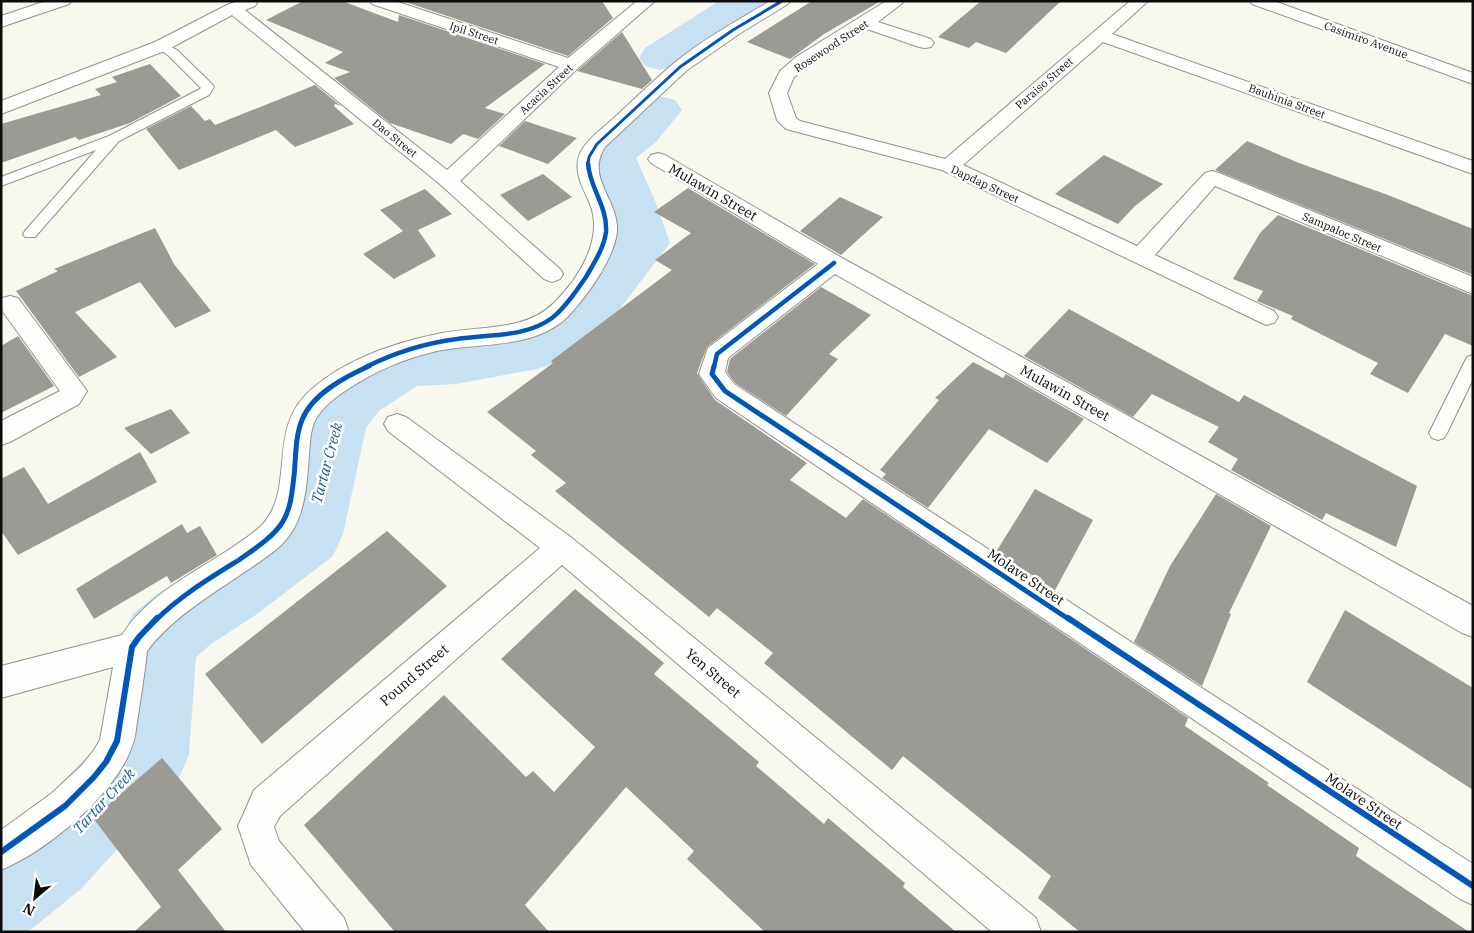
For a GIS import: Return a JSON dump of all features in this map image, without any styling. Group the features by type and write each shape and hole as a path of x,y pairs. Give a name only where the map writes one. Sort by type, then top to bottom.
{"street":[{"path":"1,108 161,46 233,8 253,1"},
{"name":"Ipil Street","path":"378,1 571,64"},
{"path":"1,852 54,813 94,779 115,746 132,647 150,624 168,609 255,549 274,532 286,516 291,497 301,420 307,410 320,396 341,380 372,364 445,342 488,335 505,335 537,326 561,310 602,248 606,231 603,206 589,177 588,160 597,144 680,67 733,30 782,1"},
{"name":"Rosewood Street","path":"793,125 787,120 778,93 786,76 802,61 865,23 897,1"},
{"name":"Paraiso Street","path":"949,166 1140,1"},
{"name":"Casimiro Avenue","path":"1258,1 1473,79"},
{"path":"1,22 58,2"},
{"name":"Acacia Street","path":"448,181 571,64 640,2"},
{"name":"Dao Street","path":"233,8 448,181 552,274"},
{"path":"865,23 925,44"},
{"name":"Bauhinia Street","path":"1100,35 1473,168"},
{"name":"Dapdap Street","path":"793,125 949,166 1266,317"},
{"name":"Mulawin Street","path":"658,159 834,263 1473,623"},
{"name":"Sampaloc Street","path":"1140,258 1212,177 1473,286"},
{"name":"Molave Street","path":"834,263 717,354 712,374 725,391 1473,886"},
{"path":"1,434 67,399 74,391 10,304"},
{"name":"Yen Street","path":"397,424 562,546 1022,932"},
{"name":"Pound Street","path":"330,932 264,852 256,826 267,803 562,546"},
{"path":"1,682 132,647"}],"lane":[{"path":"1,182 114,138 205,92 208,87 173,53 161,46"},
{"path":"30,234 114,138"},
{"path":"1438,433 1473,361"}],"building":[{"path":"303,1 342,1 398,22 399,15 545,64 485,108 505,114 478,139 463,134 451,144 390,123 334,78 350,72 325,63 343,52 266,20"},
{"path":"402,1 602,1 613,18 568,56"},
{"path":"812,1 881,1 824,34 790,59 747,42"},
{"path":"981,1 1061,1 1006,53 976,42 969,48 938,37"},
{"path":"622,32 652,80 642,89 577,71"},
{"path":"150,64 181,96 130,123 79,140 75,137 1,163 1,124 101,95 95,89 117,82 112,77"},
{"path":"315,85 341,106 335,104 334,106 354,124 295,147 276,130 179,170 146,129 191,106 205,121 210,119 215,125"},
{"path":"525,121 577,138 548,164 499,146"},
{"path":"1247,141 1299,163 1388,195 1473,229 1473,275 1215,170"},
{"path":"1104,155 1163,184 1135,206 1118,224 1055,194"},
{"path":"543,174 572,197 528,221 500,195"},
{"path":"688,188 815,264 707,347 697,373 715,400 807,463 790,480 846,518 863,499 1188,718 1185,726 1269,783 1267,785 1359,848 1356,856 1469,932 1080,932 1038,898 1051,876 903,756 892,770 764,663 773,653 717,608 709,617 555,491 566,483 531,455 536,451 487,412 672,270 655,260 691,233 654,212"},
{"path":"425,189 452,214 418,230 436,256 394,279 363,254 403,231 380,210"},
{"path":"840,197 883,217 841,255 800,231"},
{"path":"1278,215 1473,296 1473,346 1445,334 1408,393 1370,374 1378,363 1291,319 1293,316 1257,301 1263,291 1233,279 1260,233"},
{"path":"155,228 174,264 211,311 175,328 140,282 75,312 117,357 79,377 16,291 58,271 54,269"},
{"path":"821,287 871,315 829,354 838,359 786,416 735,383 727,372 730,359"},
{"path":"1069,309 1239,402 1244,395 1417,486 1396,547 1326,513 1322,520 1231,470 1238,459 1208,442 1219,427 1152,394 1133,417 1024,356"},
{"path":"18,336 54,386 1,413 1,346"},
{"path":"973,362 1003,378 1006,374 1084,419 1047,463 989,429 928,508 882,478 886,474 880,470 939,400 935,398"},
{"path":"171,409 190,433 151,454 124,428"},
{"path":"140,452 157,482 18,555 1,531 1,479 24,467 48,504"},
{"path":"1035,489 1093,520 1055,590 996,552"},
{"path":"1216,494 1271,526 1229,613 1231,614 1202,686 1134,642 1170,566"},
{"path":"182,524 187,533 200,526 217,555 171,583 167,576 94,619 76,589"},
{"path":"387,531 447,586 262,744 205,674"},
{"path":"575,589 664,663 654,674 759,762 756,766 824,824 828,818 905,883 903,887 956,932 765,932 687,859 694,851 626,787 525,905 549,932 395,932 304,825 444,695 526,777 533,771 554,792 595,747 501,659"},
{"path":"1345,610 1473,688 1473,790 1307,682"},
{"path":"162,758 222,829 178,870 226,932 134,932 161,907 93,818"}],"waterway":[{"name":"Tartar Creek","path":"660,57 699,30 747,1"},
{"name":"Tartar Creek","path":"1,896 51,857 147,755 159,641 184,619 231,590 308,534 336,421 357,394 405,364 456,362 537,347 599,296 643,243 631,203 611,155 639,132 659,110"}],"cycle path":[{"path":"1,852 65,806 106,762 117,741 131,650 139,637 170,607 259,546 278,529 290,503 299,431 302,419 308,409 321,395 337,383 376,362 396,354 437,342 527,330 552,318 563,308 582,282 595,261 604,241 606,232 604,214 588,171 588,160 597,144 680,67 733,30 782,1"},
{"path":"834,263 717,354 712,374 725,391 1473,886"}]}
